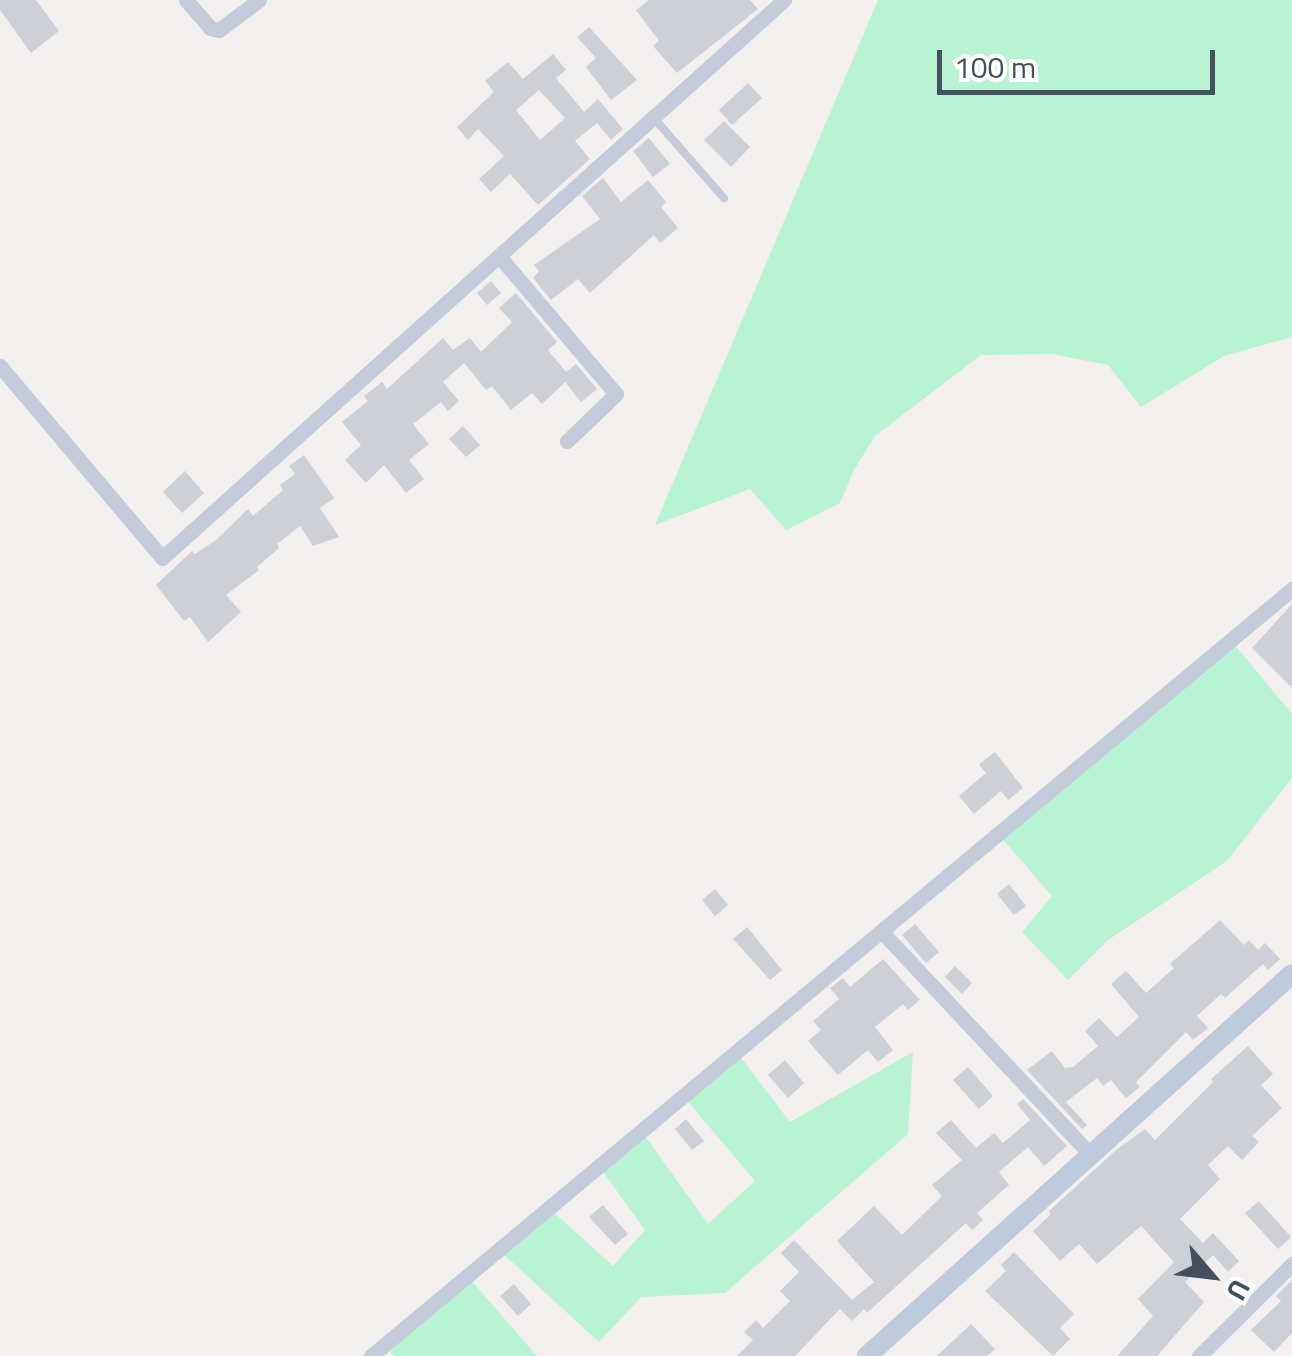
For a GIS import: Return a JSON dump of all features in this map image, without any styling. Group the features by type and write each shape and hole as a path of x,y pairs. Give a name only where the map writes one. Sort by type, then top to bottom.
{"street":[{"path":"186,0 210,28 218,30 260,0"},
{"path":"0,366 162,558 784,0"},
{"path":"499,256 616,394 568,441"},
{"path":"371,1356 883,933 1292,588"},
{"path":"883,933 1091,1155"},
{"path":"867,1356 1292,974"},
{"path":"1200,1356 1292,1264"}],"lane":[{"path":"654,117 724,198"}],"green space":[{"path":"878,0 1292,0 1292,337 1224,356 1141,407 1108,365 1052,354 981,355 875,436 840,503 786,530 750,489 655,525"},
{"path":"1230,639 1292,714 1292,778 1227,861 1108,940 1068,980 1022,932 1052,896 999,835"},
{"path":"913,1052 908,1134 725,1293 641,1297 599,1342 501,1252 550,1209 613,1266 645,1230 601,1169 643,1133 708,1224 755,1181 685,1098 739,1055 790,1122"},
{"path":"469,1278 537,1356 394,1356 386,1347"}],"building":[{"path":"0,0 36,0 59,31 31,53 0,10"},
{"path":"649,0 750,0 758,9 677,73 653,46 659,41 636,10"},
{"path":"589,27 637,80 611,100 586,67 596,58 577,37"},
{"path":"553,54 566,70 556,78 584,112 598,99 623,129 611,140 597,123 575,141 590,159 538,205 510,174 491,192 479,179 504,156 478,129 468,140 457,127 494,92 485,81 508,62 523,79","holes":["539,90 565,118 540,140 516,110"]},
{"path":"748,83 762,98 732,125 719,110"},
{"path":"724,121 750,147 731,167 704,140"},
{"path":"649,138 670,164 653,177 633,151"},
{"path":"603,178 621,202 648,180 666,202 661,207 678,228 660,243 654,235 590,293 578,279 551,300 533,278 539,271 534,265 600,219 582,196"},
{"path":"491,281 501,293 487,305 477,293"},
{"path":"516,293 557,342 548,350 566,372 576,364 597,389 581,402 565,382 542,404 532,393 511,410 492,386 486,390 464,363 443,382 459,401 448,411 441,402 413,424 429,444 409,460 424,479 406,493 384,465 366,483 345,460 361,445 342,422 368,401 364,396 382,382 387,389 443,338 453,350 470,338 481,352 512,322 499,308"},
{"path":"463,426 480,445 466,457 449,439"},
{"path":"304,455 334,498 320,508 339,537 313,546 300,526 277,544 279,548 257,567 259,570 226,595 241,612 208,642 190,617 184,621 156,585 192,551 195,554 216,540 248,509 253,516 283,490 280,485 295,474 289,466"},
{"path":"185,471 204,493 182,513 163,492"},
{"path":"1292,604 1292,688 1252,648"},
{"path":"995,752 1023,788 1008,800 1001,791 974,814 959,796 986,773 979,764"},
{"path":"1009,884 1026,906 1014,915 997,894"},
{"path":"715,889 728,905 715,916 702,900"},
{"path":"1220,920 1244,945 1249,940 1258,950 1265,943 1280,959 1268,970 1263,964 1225,998 1221,994 1197,1016 1208,1028 1193,1040 1186,1032 1136,1082 1140,1087 1126,1098 1111,1080 1103,1086 1097,1078 1066,1102 1087,1125 1082,1129 1027,1070 1052,1051 1065,1068 1073,1067 1098,1046 1085,1031 1099,1018 1117,1037 1139,1017 1111,984 1126,971 1146,993 1174,968 1170,964"},
{"path":"915,924 939,952 926,963 902,935"},
{"path":"747,927 782,970 770,980 733,939"},
{"path":"883,959 920,1000 908,1010 903,1004 875,1027 893,1050 878,1062 868,1050 838,1075 808,1041 821,1030 813,1021 839,999 830,988 843,978 850,987"},
{"path":"955,966 972,983 962,994 945,977"},
{"path":"1248,1046 1273,1074 1261,1085 1282,1108 1252,1136 1259,1142 1242,1160 1228,1146 1208,1165 1220,1179 1180,1219 1203,1243 1213,1233 1239,1261 1228,1272 1213,1255 1185,1282 1204,1302 1157,1356 1117,1356 1153,1316 1138,1299 1174,1262 1141,1226 1097,1264 1079,1244 1060,1261 1033,1231 1051,1214 1049,1211 1116,1150 1145,1129 1155,1140 1213,1082 1211,1079"},
{"path":"785,1060 804,1083 788,1098 768,1075"},
{"path":"968,1067 993,1096 979,1109 953,1080"},
{"path":"1023,1099 1067,1146 1044,1166 1028,1147 999,1172 1009,1185 977,1213 983,1220 972,1230 966,1223 867,1313 864,1309 852,1321 840,1309 795,1356 737,1356 753,1340 744,1332 756,1320 763,1328 790,1301 780,1291 799,1272 781,1253 794,1240 852,1300 874,1282 837,1241 874,1206 902,1235 942,1196 932,1185 962,1160 936,1133 951,1120 976,1148 994,1133 1003,1143 1030,1120 1017,1104"},
{"path":"686,1119 704,1141 692,1150 675,1129"},
{"path":"1259,1201 1291,1237 1278,1249 1245,1213"},
{"path":"603,1205 628,1234 615,1245 589,1217"},
{"path":"1014,1252 1074,1314 1060,1328 1070,1339 1053,1356 985,1291 1006,1271 1001,1265"},
{"path":"1292,1280 1292,1333 1274,1352 1251,1330 1281,1301 1276,1296"},
{"path":"514,1284 531,1304 518,1316 500,1296"},
{"path":"971,1324 995,1349 987,1356 937,1356"}]}
